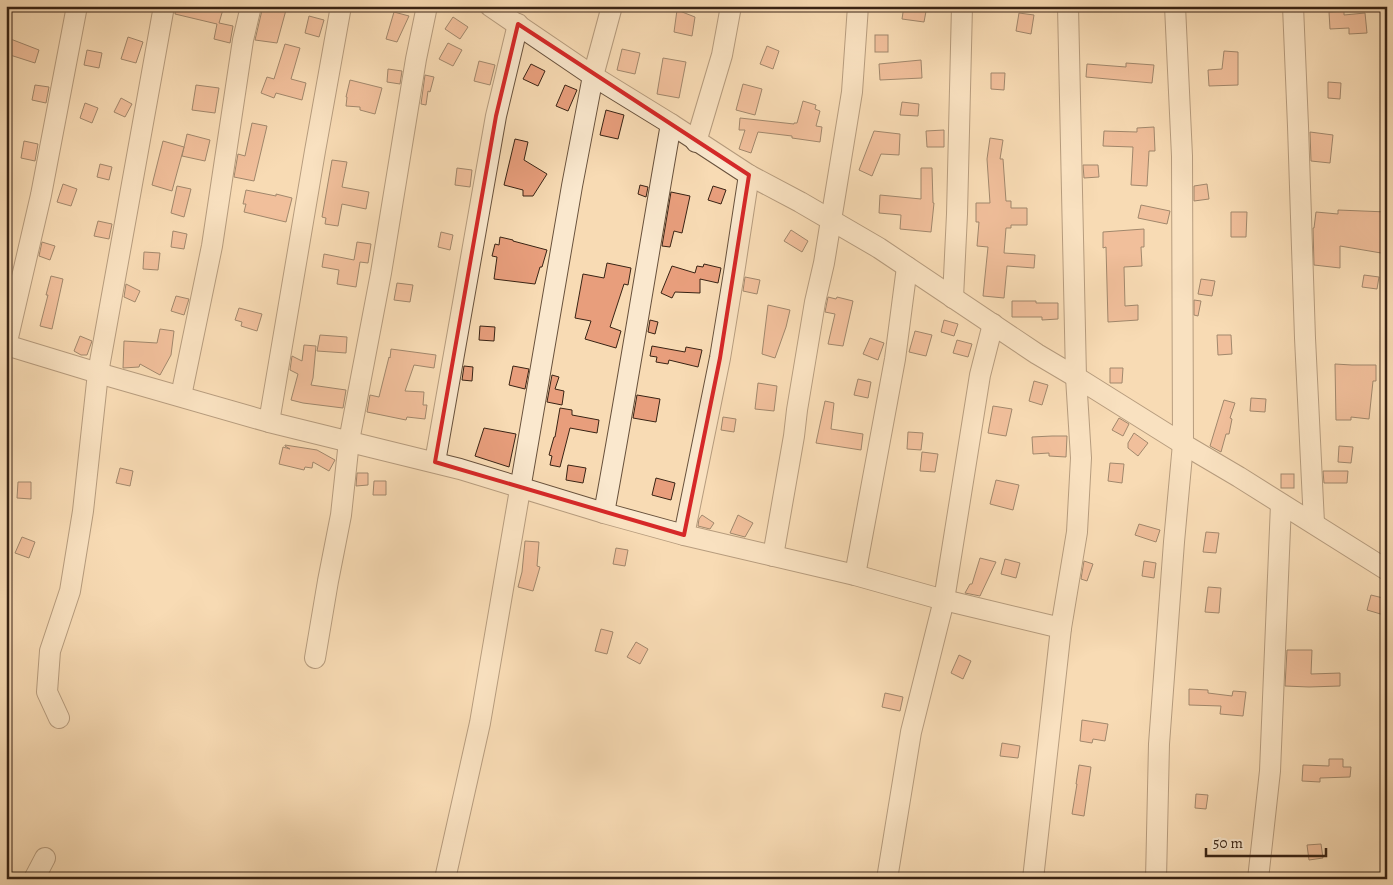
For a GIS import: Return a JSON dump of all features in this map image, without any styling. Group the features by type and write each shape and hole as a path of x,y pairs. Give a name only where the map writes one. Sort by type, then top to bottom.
{"street":[{"path":"77,6 41,195 6,345 269,422 435,462 684,536 855,575 944,600 1061,628"},
{"path":"59,718 47,692 50,651 70,591 82,512 98,373 164,6"},
{"path":"181,396 212,246 243,40 251,6"},
{"path":"269,422 341,6"},
{"path":"315,658 328,581 342,515 349,441 381,273 416,59 427,6"},
{"path":"445,879 480,723 572,186 593,76 612,6"},
{"path":"696,142 722,55 731,6"},
{"path":"773,556 852,92 858,6"},
{"path":"953,298 962,6"},
{"path":"1032,879 1061,628 1077,532 1081,458 1076,377 1068,6"},
{"path":"1156,879 1159,744 1183,444 1182,156 1175,6"},
{"path":"1293,6 1305,348 1314,524"},
{"path":"493,7 593,76 696,142 749,175 879,248 1037,354 1387,570"},
{"path":"435,462 496,116 518,24"},
{"path":"604,513 628,383 670,124"},
{"path":"684,536 720,358 749,175"},
{"path":"855,575 895,358 907,267"},
{"path":"886,879 911,732 944,600 980,374 993,324"},
{"path":"1258,879 1270,771 1282,504"},
{"path":"34,879 45,858"}],"highlighted area":[{"path":"518,24 749,175 720,358 684,535 435,462 496,116"}],"building":[{"path":"176,6 224,6 219,23 233,26 230,43 214,39 217,24 175,14"},
{"path":"263,6 275,6 286,10 277,43 255,40"},
{"path":"904,6 927,6 924,22 902,19"},
{"path":"677,10 695,17 692,36 674,32"},
{"path":"1344,11 1344,15 1365,13 1367,33 1349,34 1349,28 1330,29 1329,12"},
{"path":"394,12 409,16 397,42 386,39"},
{"path":"1019,13 1034,15 1031,34 1016,31"},
{"path":"309,16 324,20 319,37 305,33"},
{"path":"453,17 468,27 460,39 445,29"},
{"path":"875,35 888,35 888,52 875,52"},
{"path":"128,37 143,42 136,63 121,59"},
{"path":"8,38 39,50 35,63 7,54"},
{"path":"448,43 462,50 453,66 439,59"},
{"path":"285,44 300,48 291,79 306,83 302,100 276,93 274,98 261,93 267,77 274,79"},
{"path":"767,46 779,51 773,69 760,64"},
{"path":"622,49 640,53 635,74 617,70"},
{"path":"87,50 102,53 99,68 84,65"},
{"path":"1224,51 1238,52 1238,85 1209,86 1208,70 1222,69"},
{"path":"663,58 686,62 679,98 657,94"},
{"path":"921,60 922,78 880,80 879,64"},
{"path":"479,61 495,65 490,85 474,81"},
{"path":"1126,63 1154,65 1152,83 1086,77 1087,64 1126,67"},
{"path":"531,64 545,71 538,86 523,79"},
{"path":"388,69 402,71 400,84 387,82"},
{"path":"991,73 1005,73 1004,90 991,89"},
{"path":"425,75 434,77 430,92 428,91 426,105 421,104"},
{"path":"350,80 382,88 375,114 360,110 360,107 346,106"},
{"path":"1328,82 1341,83 1340,99 1328,98"},
{"path":"743,84 762,89 755,115 736,110"},
{"path":"35,85 49,87 46,103 32,100"},
{"path":"196,85 219,88 215,113 192,110"},
{"path":"565,85 577,90 568,111 556,106"},
{"path":"121,98 132,104 125,117 114,112"},
{"path":"803,101 816,105 815,109 820,111 816,126 822,127 820,142 758,132 751,153 739,149 745,130 739,130 740,118 794,124 797,123"},
{"path":"902,102 919,104 918,116 900,115"},
{"path":"85,103 98,108 92,123 80,118"},
{"path":"606,110 624,115 618,139 600,135"},
{"path":"252,123 267,126 254,181 234,177 238,154 245,156"},
{"path":"1154,127 1155,151 1149,151 1147,186 1131,185 1133,147 1103,146 1104,131 1137,132 1137,128"},
{"path":"944,130 944,147 927,147 926,131"},
{"path":"874,131 900,134 899,155 881,154 872,176 859,170"},
{"path":"1310,132 1333,135 1330,163 1311,161"},
{"path":"187,134 210,140 205,161 182,156"},
{"path":"990,138 1003,140 1000,159 1003,159 1006,201 1011,201 1011,208 1027,208 1027,225 1011,225 1011,228 1006,228 1004,253 1035,255 1034,268 1007,266 1004,298 983,296 988,247 977,246 979,222 976,222 976,203 990,203 987,159"},
{"path":"515,139 528,142 524,160 547,174 533,196 523,196 523,190 504,185"},
{"path":"24,141 38,144 35,161 21,158"},
{"path":"163,141 184,147 172,191 152,185"},
{"path":"332,160 347,162 342,187 369,192 366,209 342,204 338,226 325,224 326,218 322,217"},
{"path":"100,164 112,167 109,180 97,177"},
{"path":"1083,165 1098,165 1099,177 1084,178"},
{"path":"457,168 472,170 470,187 455,185"},
{"path":"921,168 932,168 934,203 931,232 900,229 901,215 879,213 880,195 921,199"},
{"path":"63,184 77,189 71,206 57,202"},
{"path":"1207,184 1209,199 1194,201 1194,186"},
{"path":"640,185 648,187 646,197 638,194"},
{"path":"177,186 191,189 184,217 171,213"},
{"path":"713,186 726,190 721,204 708,200"},
{"path":"246,190 292,198 286,222 244,212 246,204 243,204"},
{"path":"671,192 690,196 682,233 674,231 670,247 662,246"},
{"path":"1141,205 1170,211 1167,224 1138,218"},
{"path":"1338,210 1387,212 1387,254 1340,246 1340,268 1314,265 1313,228 1316,212 1338,214"},
{"path":"1231,212 1247,212 1246,237 1231,237"},
{"path":"98,221 112,224 109,239 94,236"},
{"path":"1144,229 1144,247 1141,247 1142,266 1124,267 1125,306 1138,305 1138,320 1108,322 1106,247 1103,248 1103,232"},
{"path":"791,230 808,241 802,252 784,241"},
{"path":"173,231 187,234 184,249 171,247"},
{"path":"441,232 453,235 450,250 438,247"},
{"path":"500,237 547,250 535,284 494,279 497,257 492,256 495,244 499,245"},
{"path":"42,242 55,246 50,260 39,256"},
{"path":"357,242 371,244 368,263 360,262 356,287 337,284 339,270 322,267 324,254 354,260"},
{"path":"144,252 160,253 158,270 143,269"},
{"path":"607,263 631,268 628,285 624,284 610,327 621,331 616,348 585,339 591,321 575,318 583,274 604,278"},
{"path":"704,264 721,268 718,283 700,279 700,293 675,292 672,298 661,293 672,266 695,273 697,266 703,267"},
{"path":"1364,275 1379,277 1377,289 1362,287"},
{"path":"51,276 63,279 52,329 40,326"},
{"path":"745,277 760,280 757,294 743,291"},
{"path":"1201,279 1215,281 1212,296 1198,294"},
{"path":"397,283 413,285 410,302 394,300"},
{"path":"126,284 140,291 135,302 124,297"},
{"path":"176,296 189,299 184,315 171,311"},
{"path":"828,297 853,301 843,346 828,344 835,314 825,312"},
{"path":"1194,300 1201,301 1198,316 1194,315"},
{"path":"1012,301 1058,303 1058,319 1042,320 1042,317 1012,317"},
{"path":"768,305 790,310 775,358 762,354"},
{"path":"239,308 262,314 257,331 241,326 242,322 235,320"},
{"path":"650,320 658,322 655,334 648,332"},
{"path":"944,320 958,324 954,336 941,332"},
{"path":"480,326 495,327 494,341 479,340"},
{"path":"160,329 174,331 171,355 160,375 140,364 139,367 123,368 124,341 157,343"},
{"path":"915,331 932,335 926,356 909,352"},
{"path":"320,335 347,337 346,353 317,351"},
{"path":"1217,335 1231,335 1232,354 1218,355"},
{"path":"80,336 92,341 87,355 81,355 74,351"},
{"path":"870,338 884,343 878,360 863,354"},
{"path":"957,340 972,344 968,357 953,353"},
{"path":"304,345 316,346 311,385 346,390 343,408 291,400 298,374 290,370 292,356 302,361"},
{"path":"652,346 685,352 686,347 702,350 698,367 669,360 668,364 656,362 657,357 650,356"},
{"path":"391,349 436,355 434,368 414,365 405,391 424,392 423,405 427,405 425,419 407,417 406,420 367,412 370,395 379,397"},
{"path":"1335,364 1376,365 1376,381 1373,381 1369,419 1351,417 1351,420 1336,420"},
{"path":"464,366 473,367 472,381 462,380"},
{"path":"513,366 529,369 525,389 509,385"},
{"path":"1110,368 1123,368 1122,383 1110,383"},
{"path":"552,375 559,377 555,389 564,391 562,405 547,402"},
{"path":"858,379 871,382 868,398 854,395"},
{"path":"1034,381 1048,385 1042,405 1029,401"},
{"path":"758,383 777,386 774,411 755,409"},
{"path":"637,395 660,399 656,422 633,418"},
{"path":"1251,398 1266,399 1265,412 1250,411"},
{"path":"1224,400 1235,403 1230,418 1232,419 1229,434 1226,434 1221,452 1210,446"},
{"path":"825,401 834,403 831,429 863,434 861,450 816,443"},
{"path":"993,406 1012,409 1006,436 988,433"},
{"path":"560,408 572,410 572,415 599,420 597,433 570,428 560,467 550,465 552,456 549,455 555,437"},
{"path":"723,417 736,419 734,432 721,430"},
{"path":"1119,418 1129,424 1123,436 1112,430"},
{"path":"484,428 516,434 509,467 475,456"},
{"path":"908,432 923,433 921,450 907,449"},
{"path":"1134,433 1148,443 1138,456 1128,448 1128,443"},
{"path":"1067,436 1066,457 1049,456 1049,453 1033,454 1032,437"},
{"path":"285,445 317,450 335,460 329,471 313,462 312,468 305,467 304,470 279,464 283,447 290,449"},
{"path":"1339,446 1353,447 1351,463 1338,462"},
{"path":"922,452 938,454 935,472 920,471"},
{"path":"1110,463 1124,464 1122,483 1108,481"},
{"path":"568,465 586,468 583,483 566,480"},
{"path":"120,468 133,471 130,486 116,483"},
{"path":"1323,471 1348,471 1347,483 1324,483"},
{"path":"357,473 368,473 368,485 356,486"},
{"path":"1281,474 1294,474 1294,488 1281,488"},
{"path":"656,478 675,483 671,500 652,495"},
{"path":"996,480 1019,485 1013,510 990,504"},
{"path":"374,481 386,481 386,495 373,495"},
{"path":"18,482 31,482 31,499 17,498"},
{"path":"702,515 714,523 710,529 698,526"},
{"path":"738,515 753,523 745,537 730,533"},
{"path":"1139,524 1160,530 1156,542 1135,535"},
{"path":"1206,532 1219,533 1216,553 1203,552"},
{"path":"22,537 35,542 29,558 15,553"},
{"path":"525,541 539,542 537,566 540,567 533,591 518,587 522,572"},
{"path":"616,548 628,550 625,566 613,564"},
{"path":"980,558 996,562 980,596 965,593 970,584 972,584"},
{"path":"1005,559 1020,563 1016,578 1001,574"},
{"path":"1084,561 1093,564 1087,581 1081,579"},
{"path":"1144,561 1156,563 1154,578 1142,576"},
{"path":"1208,587 1221,588 1219,613 1205,612"},
{"path":"1371,595 1387,599 1384,615 1367,610"},
{"path":"601,629 613,632 607,654 595,651"},
{"path":"636,642 648,649 640,664 627,657"},
{"path":"1287,650 1312,650 1311,674 1340,673 1340,686 1285,686"},
{"path":"959,655 971,661 963,679 951,673"},
{"path":"1189,689 1208,690 1208,693 1232,696 1233,691 1246,692 1243,716 1220,714 1221,706 1189,705"},
{"path":"885,693 903,697 900,711 882,707"},
{"path":"1082,720 1108,724 1105,741 1093,739 1092,743 1080,741"},
{"path":"1002,743 1020,746 1018,758 1000,756"},
{"path":"1329,759 1343,759 1343,767 1351,767 1350,777 1320,778 1320,782 1302,781 1303,765 1329,766"},
{"path":"1079,765 1091,767 1084,816 1072,814"},
{"path":"1196,794 1208,795 1206,809 1195,808"},
{"path":"1321,844 1323,858 1309,860 1307,845"}]}
